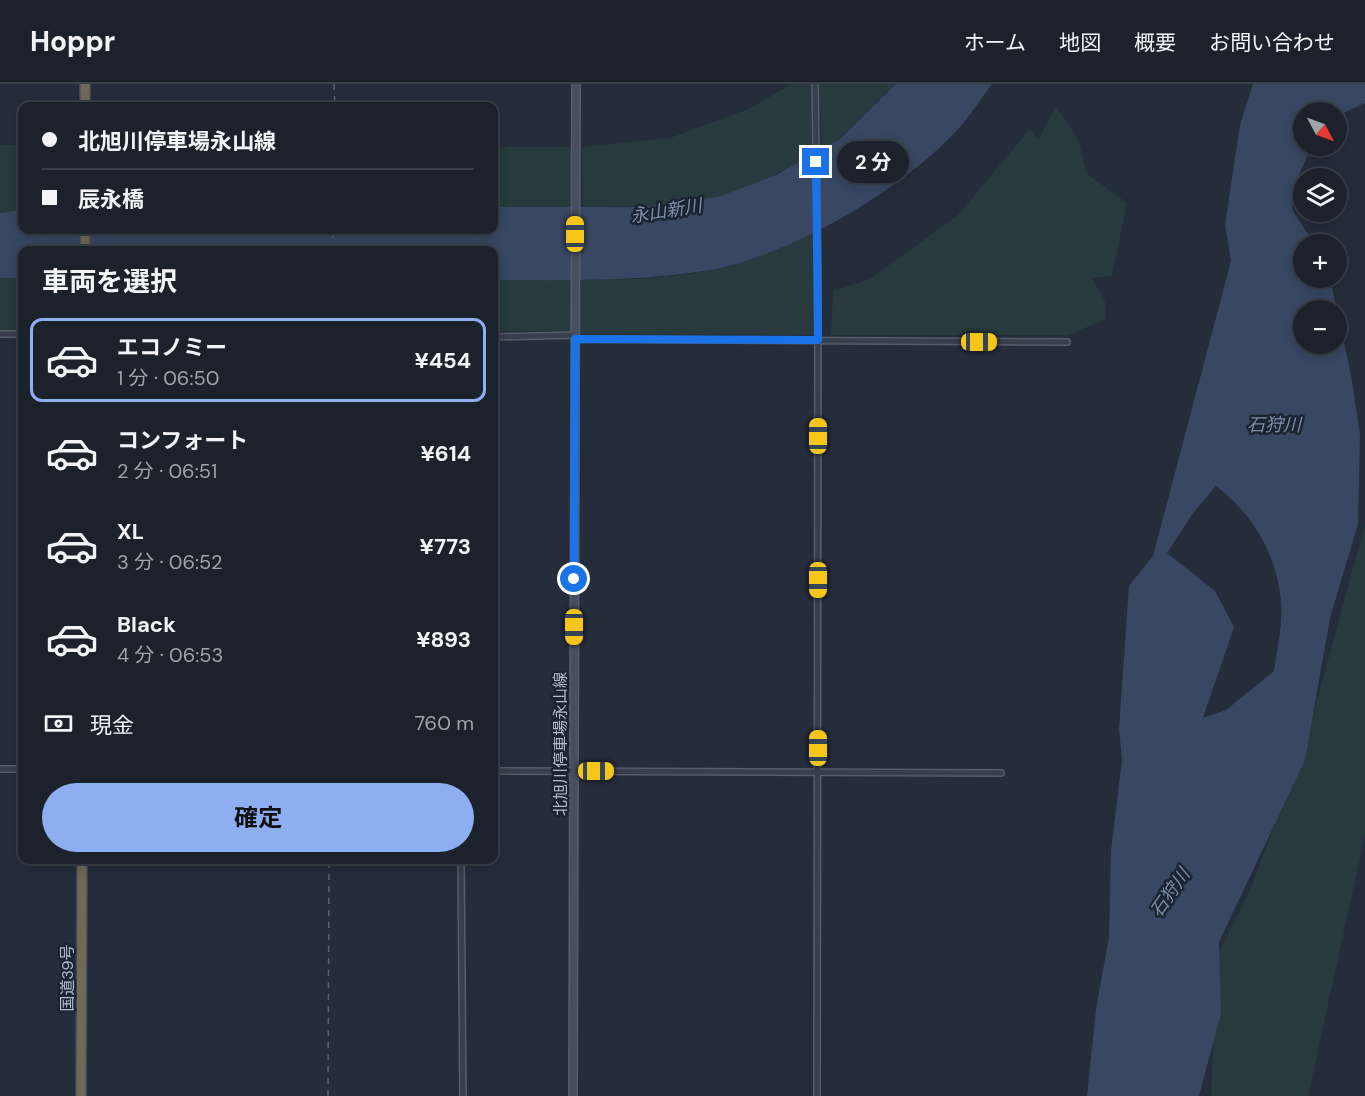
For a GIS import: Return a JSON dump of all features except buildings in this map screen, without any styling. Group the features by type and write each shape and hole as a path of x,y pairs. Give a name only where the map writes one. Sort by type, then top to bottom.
{"highway":[{"path":"85,84 85,102"},
{"name":"国道39号","path":"81,1096 82,864"}],"main road":[{"name":"北旭川停車場永山線","path":"573,1096 576,84"}],"street":[{"path":"815,84 818,278 817,1096"},
{"path":"0,334 18,334"},
{"path":"498,337 1067,342"},
{"path":"0,769 18,769"},
{"path":"498,771 1001,773"},
{"path":"461,864 464,1096"}],"shaded area":[{"path":"791,84 811,84 812,155 755,184 705,200 652,206 583,207 582,147 670,138 751,108"},
{"path":"819,84 896,84 839,140 822,150"},
{"path":"1056,107 1078,139 1087,174 1127,203 1112,276 1092,278 1105,301 1106,319 1068,335 831,335 833,291 870,279 958,215 1030,129 1038,140"},
{"path":"0,145 18,145 18,211 0,213"},
{"path":"498,147 572,147 571,207 498,207"},
{"path":"813,232 814,335 580,334 581,280 659,277 705,271 747,260"},
{"path":"0,278 18,278 18,334 0,334"},
{"path":"498,280 571,280 571,331 498,331"},
{"path":"1365,524 1365,835 1308,1096 1211,1096 1217,957 1251,888 1306,741"}],"water":[{"name":"永山新川","path":"896,84 992,84 963,123 935,151 907,175 875,197 806,237 736,264 703,271 625,279 498,280 498,246 18,246 18,278 0,278 0,213 18,211 18,234 498,234 498,207 639,207 718,197 776,175 839,140"},
{"name":"石狩川","path":"1253,84 1365,84 1365,103 1347,111 1347,102 1293,102 1293,156 1307,156 1302,168 1293,168 1293,222 1300,222 1308,234 1293,234 1293,288 1332,288 1335,300 1293,300 1293,354 1346,354 1360,435 1358,524 1330,618 1305,760 1219,942 1221,1013 1199,1096 1087,1096 1096,1009 1109,937 1111,851 1122,760 1119,729 1129,586 1153,556 1231,261 1225,225 1240,125","holes":["1216,486 1241,509 1261,537 1274,568 1281,602 1279,637 1274,671 1226,710 1203,718 1234,627 1215,591 1167,553 1193,513"]}],"railway":[{"path":"334,84 335,102"},
{"path":"333,234 333,246"},
{"path":"328,1096 329,864"}],"route":[{"path":"574,579 575,339 818,340 816,162"}]}
